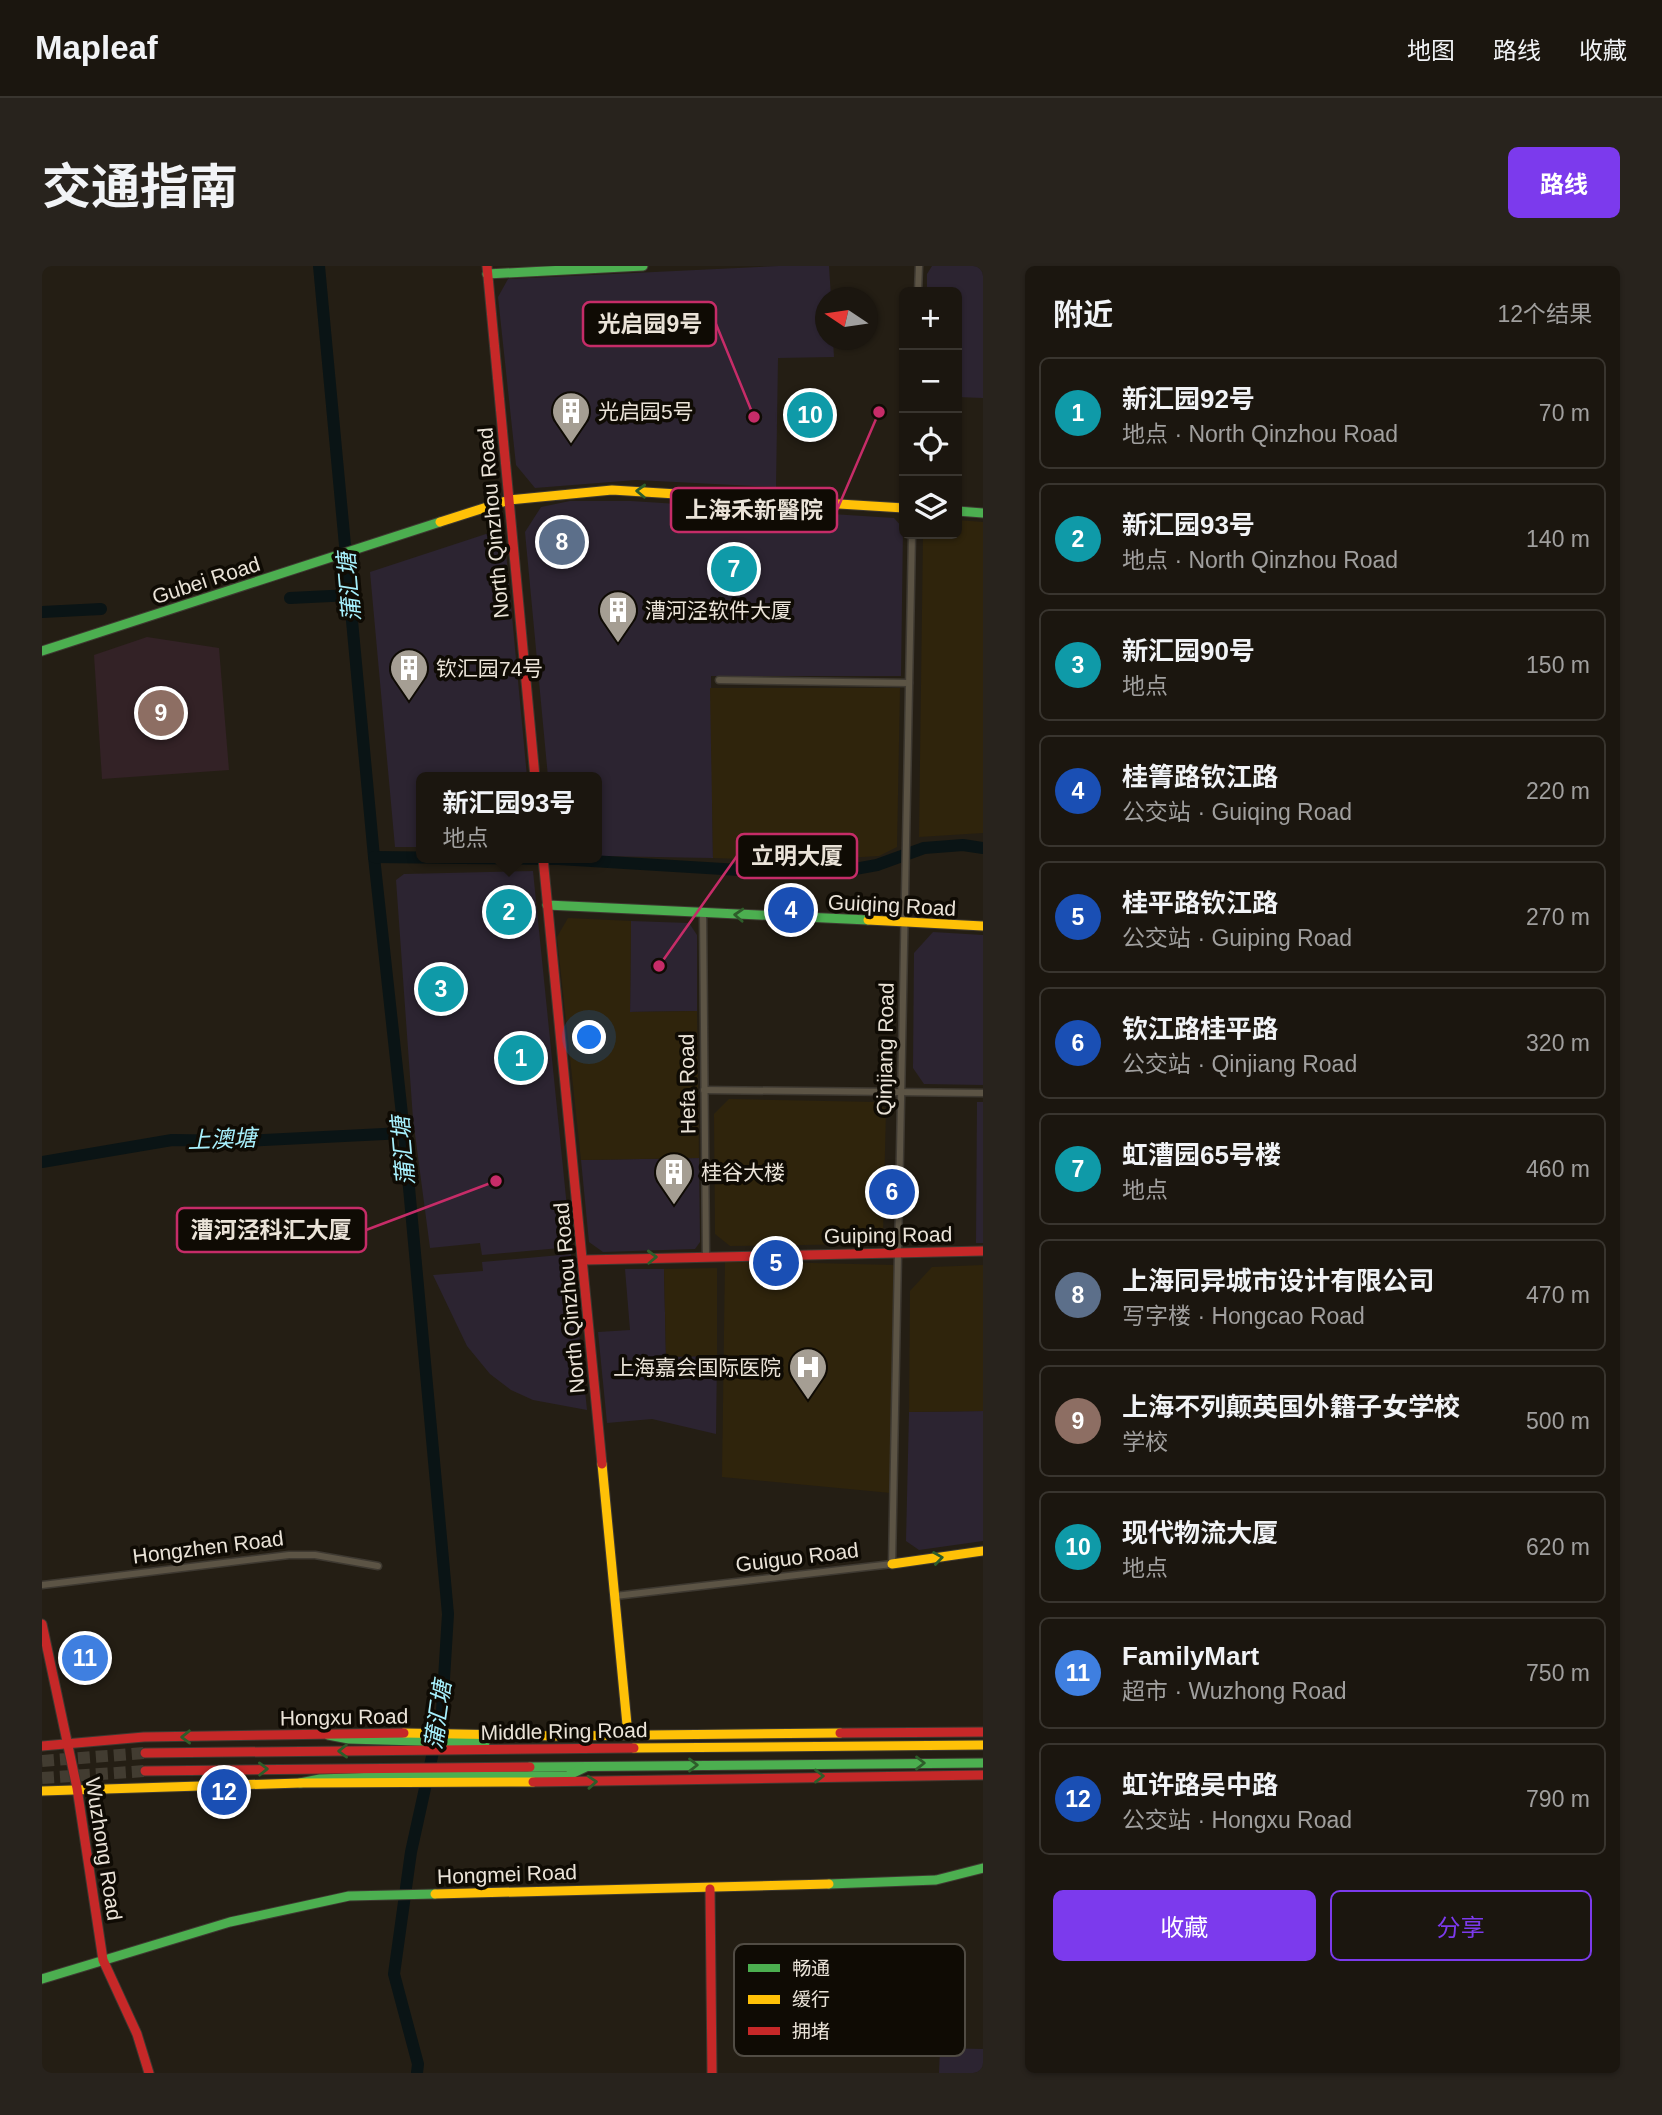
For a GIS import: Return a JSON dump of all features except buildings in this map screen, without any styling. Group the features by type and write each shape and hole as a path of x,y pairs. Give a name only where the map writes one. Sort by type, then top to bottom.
{"main road":[{"path":"487,270 643,266"},
{"name":"North Qinzhou Road","path":"487,270 535,772"},
{"name":"Gubei Road","path":"42,651 509,500 612,490 899,508"},
{"path":"962,511 983,513"},
{"name":"North Qinzhou Road","path":"543,863 628,1735"},
{"name":"Guiqing Road","path":"547,905 983,926"},
{"name":"Guiping Road","path":"584,1260 983,1251"},
{"name":"Guiguo Road","path":"892,1564 983,1551"},
{"name":"Wuzhong Road","path":"42,1624 77,1788 103,1960 136,2034 149,2073"},
{"name":"Hongxu Road","path":"42,1746 144,1737 328,1735 349,1739 458,1740 628,1735 983,1732"},
{"name":"Middle Ring Road","path":"145,1753 413,1740 458,1740 543,1749 983,1745"},
{"name":"Middle Ring Road","path":"145,1771 452,1776 589,1765 983,1762"},
{"path":"42,1791 300,1783 320,1779 407,1776 452,1776 556,1784 661,1777 983,1775"},
{"name":"Hongmei Road","path":"42,1979 296,1906 349,1896 645,1888 710,1889 936,1880 983,1868"},
{"path":"710,1889 712,2073"}],"street":[{"path":"918,287 919,266"},
{"name":"Qinjiang Road","path":"892,1564 912,539"},
{"path":"719,680 909,683"},
{"name":"Hefa Road","path":"703,913 706,1256"},
{"path":"704,1090 983,1093"},
{"name":"Hongzhen Road","path":"42,1585 289,1555 315,1555 378,1566"},
{"name":"Guiguo Road","path":"615,1596 892,1564"}],"shaded area":[{"path":"829,266 830,287 815,287 815,350 834,350 834,357 778,358 776,487 636,480 535,488 516,465 498,297 508,279"},
{"path":"932,266 983,266 983,398 962,397 962,287 927,287 927,274"},
{"path":"570,501 631,501 894,518 899,524 899,539 903,539 901,676 711,676 713,858 602,856 602,772 548,772 525,532 541,507"},
{"path":"962,520 983,522 983,833 919,837 923,539 962,539"},
{"path":"489,533 505,541 527,772 416,772 416,847 395,847 370,572"},
{"path":"147,637 219,648 229,770 102,779 94,655"},
{"path":"710,688 900,688 897,847 879,856 795,861 713,858"},
{"path":"533,871 571,1247 482,1255 480,1243 430,1248 413,1119 396,880 404,874"},
{"path":"568,918 631,921 630,1012 697,1011 699,1158 581,1160 557,937"},
{"path":"631,921 689,923 697,935 697,1011 630,1012"},
{"path":"933,932 983,935 983,1085 924,1084 913,1068 914,953"},
{"path":"729,1099 876,1102 886,1109 883,1234 874,1244 730,1246 715,1234 714,1114"},
{"path":"977,1102 983,1102 983,1243 976,1243"},
{"path":"699,1158 700,1242 695,1249 603,1252 589,1242 581,1160"},
{"path":"571,1254 587,1410 533,1400 511,1390 490,1374 467,1346 433,1275 483,1271 482,1262"},
{"name":"上海嘉会国际医院","path":"725,1261 895,1265 891,1493 722,1477"},
{"path":"983,1265 983,1411 909,1412 910,1291 932,1267"},
{"path":"717,1268 717,1356 666,1357 664,1269"},
{"path":"625,1269 664,1269 666,1356 717,1356 716,1434 652,1419 607,1423 598,1332 630,1330"},
{"path":"983,1411 983,1541 919,1550 906,1541 909,1412"},
{"path":"965,2049 983,2049 983,2073 939,2073 940,2056 965,2056"}],"waterway":[{"name":"蒲汇塘","path":"319,266 448,1614 442,1711 411,1852 394,1974 418,2064 417,2073"},
{"path":"290,598 351,595"},
{"path":"42,612 101,609"},
{"path":"602,862 790,873 844,871 877,865 924,848 963,845 983,848"},
{"path":"374,857 416,857"},
{"name":"上澳塘","path":"42,1162 172,1140 242,1141 404,1133"}],"tunnel":[{"path":"42,1761 145,1753"},
{"path":"42,1778 145,1771"}],"traffic: fast":[{"path":"487,274 643,266"},
{"path":"962,511 983,513"},
{"path":"42,651 440,522"},
{"path":"547,905 868,920"},
{"path":"328,1735 349,1739 485,1743"},
{"path":"530,1767 983,1763"},
{"path":"300,1783 320,1779 407,1776 567,1776 586,1767"},
{"path":"829,1884 936,1880 983,1868"},
{"path":"42,1979 230,1922 349,1896 435,1894"}],"traffic: slow":[{"path":"440,522 509,500 612,490 899,508"},
{"path":"868,920 983,926"},
{"path":"602,1464 628,1735"},
{"path":"892,1564 983,1551"},
{"path":"404,1733 559,1736 840,1733"},
{"path":"634,1748 983,1745"},
{"path":"42,1791 300,1783 533,1782"},
{"path":"435,1894 829,1884"}],"traffic: jam":[{"path":"487,266 535,772"},
{"path":"543,863 602,1464"},
{"path":"584,1260 983,1251"},
{"path":"42,1624 77,1788 103,1960 137,2034 149,2073"},
{"path":"840,1733 983,1732"},
{"path":"42,1746 144,1737 404,1733"},
{"path":"145,1753 634,1748"},
{"path":"145,1771 530,1767"},
{"path":"533,1782 983,1775"},
{"path":"710,1889 712,2073"}],"place":[{"name":"上海禾新醫院","path":"879,412"},
{"name":"现代物流大厦","path":"810,415"},
{"name":"光启园9号","path":"754,417"},
{"name":"光启园5号","path":"571,445"},
{"name":"上海同异城市设计有限公司","path":"562,542"},
{"name":"虹漕园65号楼","path":"734,569"},
{"name":"漕河泾软件大厦","path":"618,644"},
{"name":"钦汇园74号","path":"409,702"},
{"name":"上海不列颠英国外籍子女学校","path":"161,713"},
{"name":"桂箐路钦江路","path":"791,910"},
{"name":"新汇园93号","path":"509,912"},
{"name":"立明大厦","path":"659,966"},
{"name":"新汇园90号","path":"441,989"},
{"name":"新汇园92号","path":"521,1058"},
{"name":"漕河泾科汇大厦","path":"496,1181"},
{"name":"钦江路桂平路","path":"892,1192"},
{"name":"桂谷大楼","path":"674,1206"},
{"name":"桂平路钦江路","path":"776,1263"},
{"name":"上海嘉会国际医院","path":"808,1401"},
{"name":"FamilyMart","path":"85,1658"},
{"name":"虹许路吴中路","path":"224,1792"}]}
